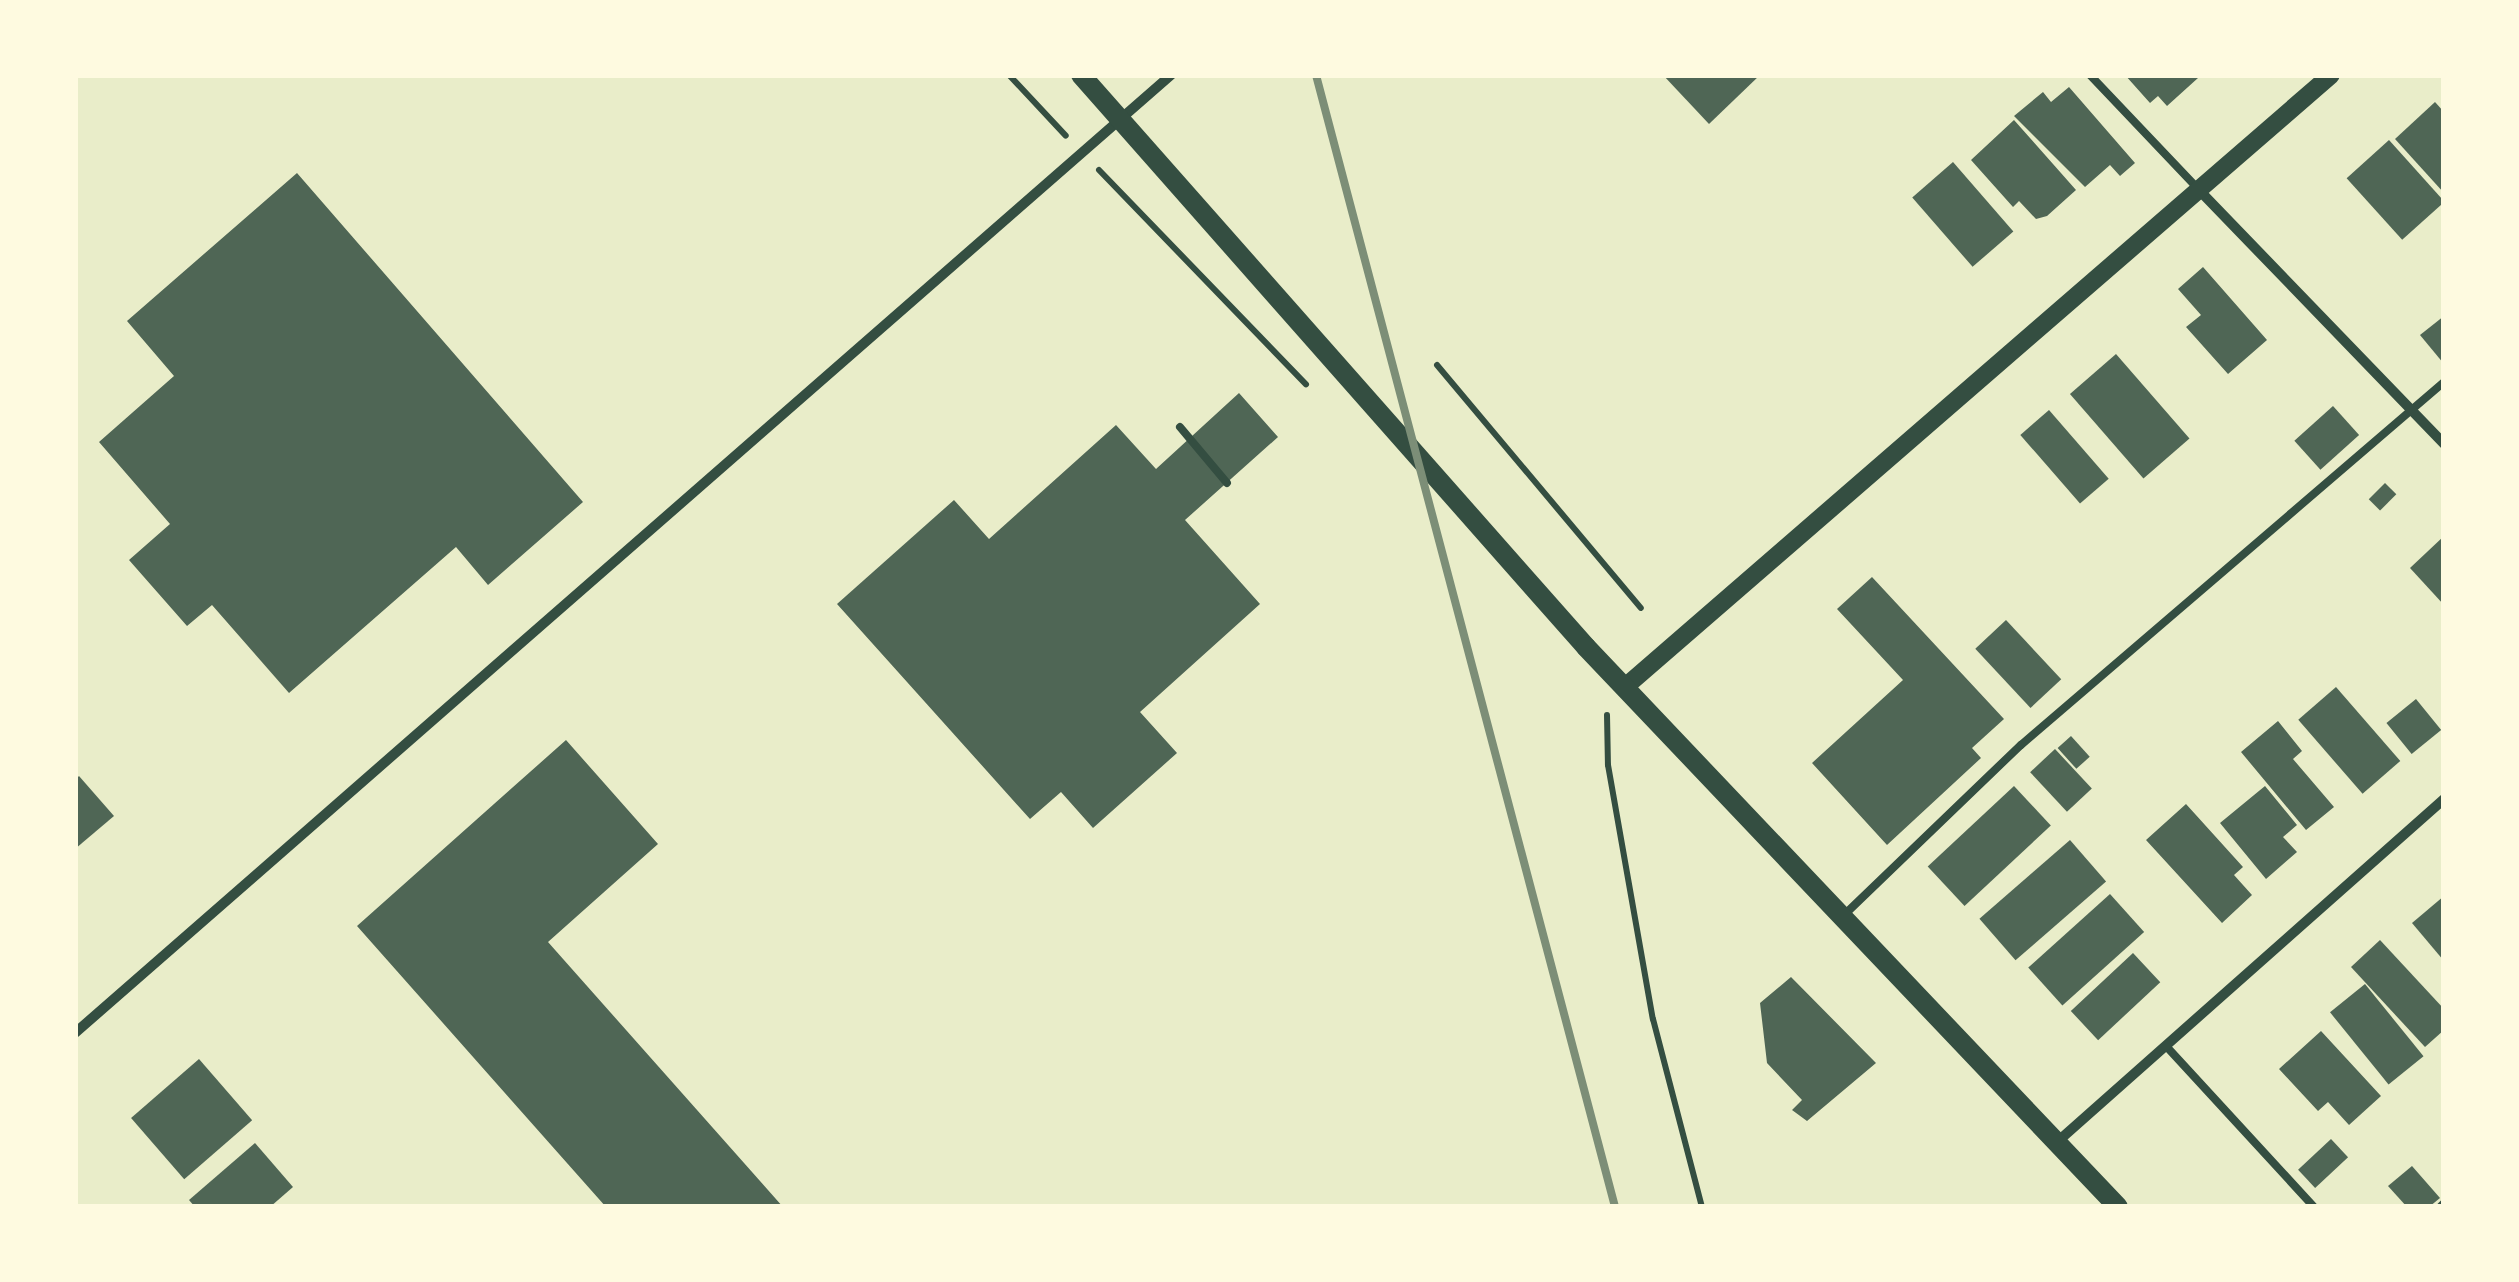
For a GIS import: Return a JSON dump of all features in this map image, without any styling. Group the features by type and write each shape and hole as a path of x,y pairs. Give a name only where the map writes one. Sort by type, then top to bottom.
{"main road":[{"path":"1081,75 1624,687 2118,1207"}],"street":[{"path":"75,1033 1171,75"},
{"path":"1624,687 2331,75"},
{"path":"2199,190 2444,444"},
{"path":"2056,1143 2444,799"}],"lane":[{"path":"2090,75 2199,190"},
{"path":"1840,918 2020,745 2444,382"},
{"path":"1180,426 1227,483"},
{"path":"2166,1046 2314,1207"}],"path":[{"path":"1009,75 1042,111"},
{"path":"1437,365 1641,608"},
{"path":"1608,765 1652,1019 1702,1207"}],"building":[{"path":"1663,75 1760,75 1709,124"},
{"path":"2125,75 2198,78 2167,106 2158,96 2150,103"},
{"path":"2069,87 2135,163 2120,176 2110,165 2085,187 2014,116 2043,92 2051,102"},
{"path":"2435,102 2444,112 2444,193 2395,139"},
{"path":"2014,120 2076,190 2047,216 2036,219 2019,201 2013,207 1971,160"},
{"path":"2389,140 2444,201 2402,240 2347,178"},
{"path":"1953,162 2013,231 1973,267 1912,197"},
{"path":"297,173 583,502 488,585 456,547 289,693 212,605 187,626 129,560 170,524 99,442 174,376 127,321"},
{"path":"2203,267 2267,340 2228,374 2186,327 2201,315 2178,289"},
{"path":"2444,316 2444,364 2420,335"},
{"path":"2116,354 2189,439 2143,479 2070,394"},
{"path":"1239,393 1278,437 1185,520 1260,604 1140,712 1177,753 1093,828 1061,792 1030,819 837,604 954,500 989,539 1116,425 1156,469"},
{"path":"2333,406 2359,435 2320,470 2294,441"},
{"path":"2049,410 2109,479 2080,504 2020,435"},
{"path":"2385,483 2396,494 2380,511 2369,499"},
{"path":"2444,536 2444,605 2410,568"},
{"path":"1872,577 2004,719 1972,748 1981,758 1887,845 1812,763 1903,680 1837,609"},
{"path":"2006,620 2061,679 2031,708 1975,649"},
{"path":"2336,687 2400,761 2363,794 2298,720"},
{"path":"2416,699 2441,730 2412,754 2386,723"},
{"path":"2278,721 2302,751 2293,759 2334,807 2306,830 2241,752"},
{"path":"2071,736 2090,757 2076,769 2058,748"},
{"path":"566,740 658,844 548,942 783,1207 606,1207 357,926"},
{"path":"2055,749 2092,788 2067,812 2030,772"},
{"path":"79,776 114,816 75,849 75,780"},
{"path":"2014,786 2051,825 1965,906 1928,866"},
{"path":"2265,786 2297,825 2283,837 2297,852 2266,879 2220,823"},
{"path":"2186,804 2243,867 2234,875 2252,895 2222,923 2146,840"},
{"path":"2070,840 2106,882 2016,960 1979,919"},
{"path":"2110,894 2144,932 2062,1006 2028,968"},
{"path":"2444,896 2444,961 2412,923"},
{"path":"2380,940 2444,1009 2444,1030 2425,1047 2351,967"},
{"path":"2133,953 2160,982 2098,1040 2071,1011"},
{"path":"1791,977 1876,1063 1807,1121 1792,1110 1802,1100 1767,1063 1760,1003"},
{"path":"2365,984 2424,1056 2389,1085 2330,1012"},
{"path":"2321,1031 2381,1096 2349,1125 2328,1102 2318,1111 2279,1069"},
{"path":"199,1059 252,1120 184,1179 131,1118"},
{"path":"2331,1139 2348,1157 2315,1188 2298,1170"},
{"path":"255,1143 293,1187 270,1207 195,1207 189,1200"},
{"path":"2412,1166 2440,1198 2429,1207 2407,1207 2388,1186"}],"railway":[{"path":"1316,75 1615,1207"}]}
